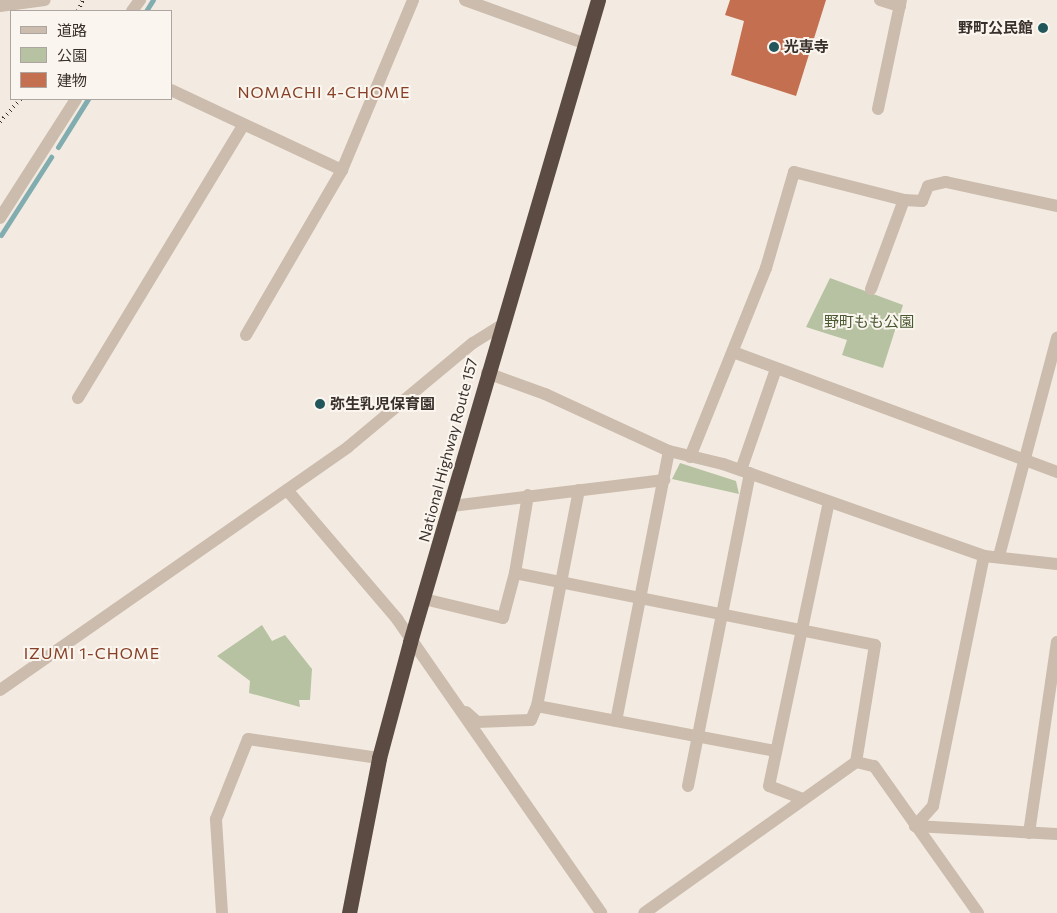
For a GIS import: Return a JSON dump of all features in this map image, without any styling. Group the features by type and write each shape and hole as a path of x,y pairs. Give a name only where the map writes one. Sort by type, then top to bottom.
{"highway":[{"name":"National Highway Route 157","path":"349,913 379,758 410,642 452,506 500,326 598,0"}],"street":[{"path":"0,6 45,0"},
{"path":"246,335 342,170 413,0"},
{"path":"466,0 586,44"},
{"path":"878,109 901,3 880,0"},
{"path":"172,90 342,170"},
{"path":"0,218 75,100"},
{"path":"78,398 244,124"},
{"path":"690,457 734,352 766,268 794,172 904,200 922,201 928,186 946,182 1057,206"},
{"path":"871,289 904,200"},
{"path":"0,690 348,447 473,343 500,326"},
{"path":"999,556 1027,461 1057,338"},
{"path":"734,352 1057,472"},
{"path":"688,786 746,472 776,369"},
{"path":"487,372 545,394 669,452 746,472 984,556 999,556 1057,564"},
{"path":"616,721 642,597 669,452"},
{"path":"452,506 528,495 664,480"},
{"path":"288,490 397,619 410,642 601,913"},
{"path":"448,695 477,722 531,720 538,706 559,582 579,490"},
{"path":"424,599 503,618 514,574 528,495"},
{"path":"803,799 769,786 829,502"},
{"path":"915,826 933,806 984,556"},
{"path":"514,574 642,597 875,645 856,762 644,913"},
{"path":"1029,833 1057,642"},
{"path":"538,706 775,751"},
{"path":"222,913 216,819 248,739 379,758"},
{"path":"856,762 874,766 978,913"},
{"path":"915,826 1057,834"}],"green space":[{"name":"野町もも公園","path":"830,278 903,305 883,368 842,355 847,340 806,327"},
{"path":"680,463 736,481 739,494 672,479"},
{"path":"262,625 272,641 285,635 312,669 310,700 299,700 300,707 249,693 250,681 217,656"}],"building":[{"name":"光専寺","path":"730,0 826,0 796,96 731,75 744,21 725,15"}],"waterway":[{"path":"147,10 153,0"},
{"path":"58,147 87,100"},
{"path":"1,235 51,157"}],"railway":[{"path":"78,10 83,0"},
{"path":"0,122 20,100"}],"place":[{"name":"野町公民館","path":"1043,28"},
{"name":"光専寺","path":"774,47"},
{"name":"弥生乳児保育園","path":"320,404"}],"district":[{"name":"NOMACHI 4-CHOME","path":"324,92"},
{"name":"IZUMI 1-CHOME","path":"92,653"}]}
